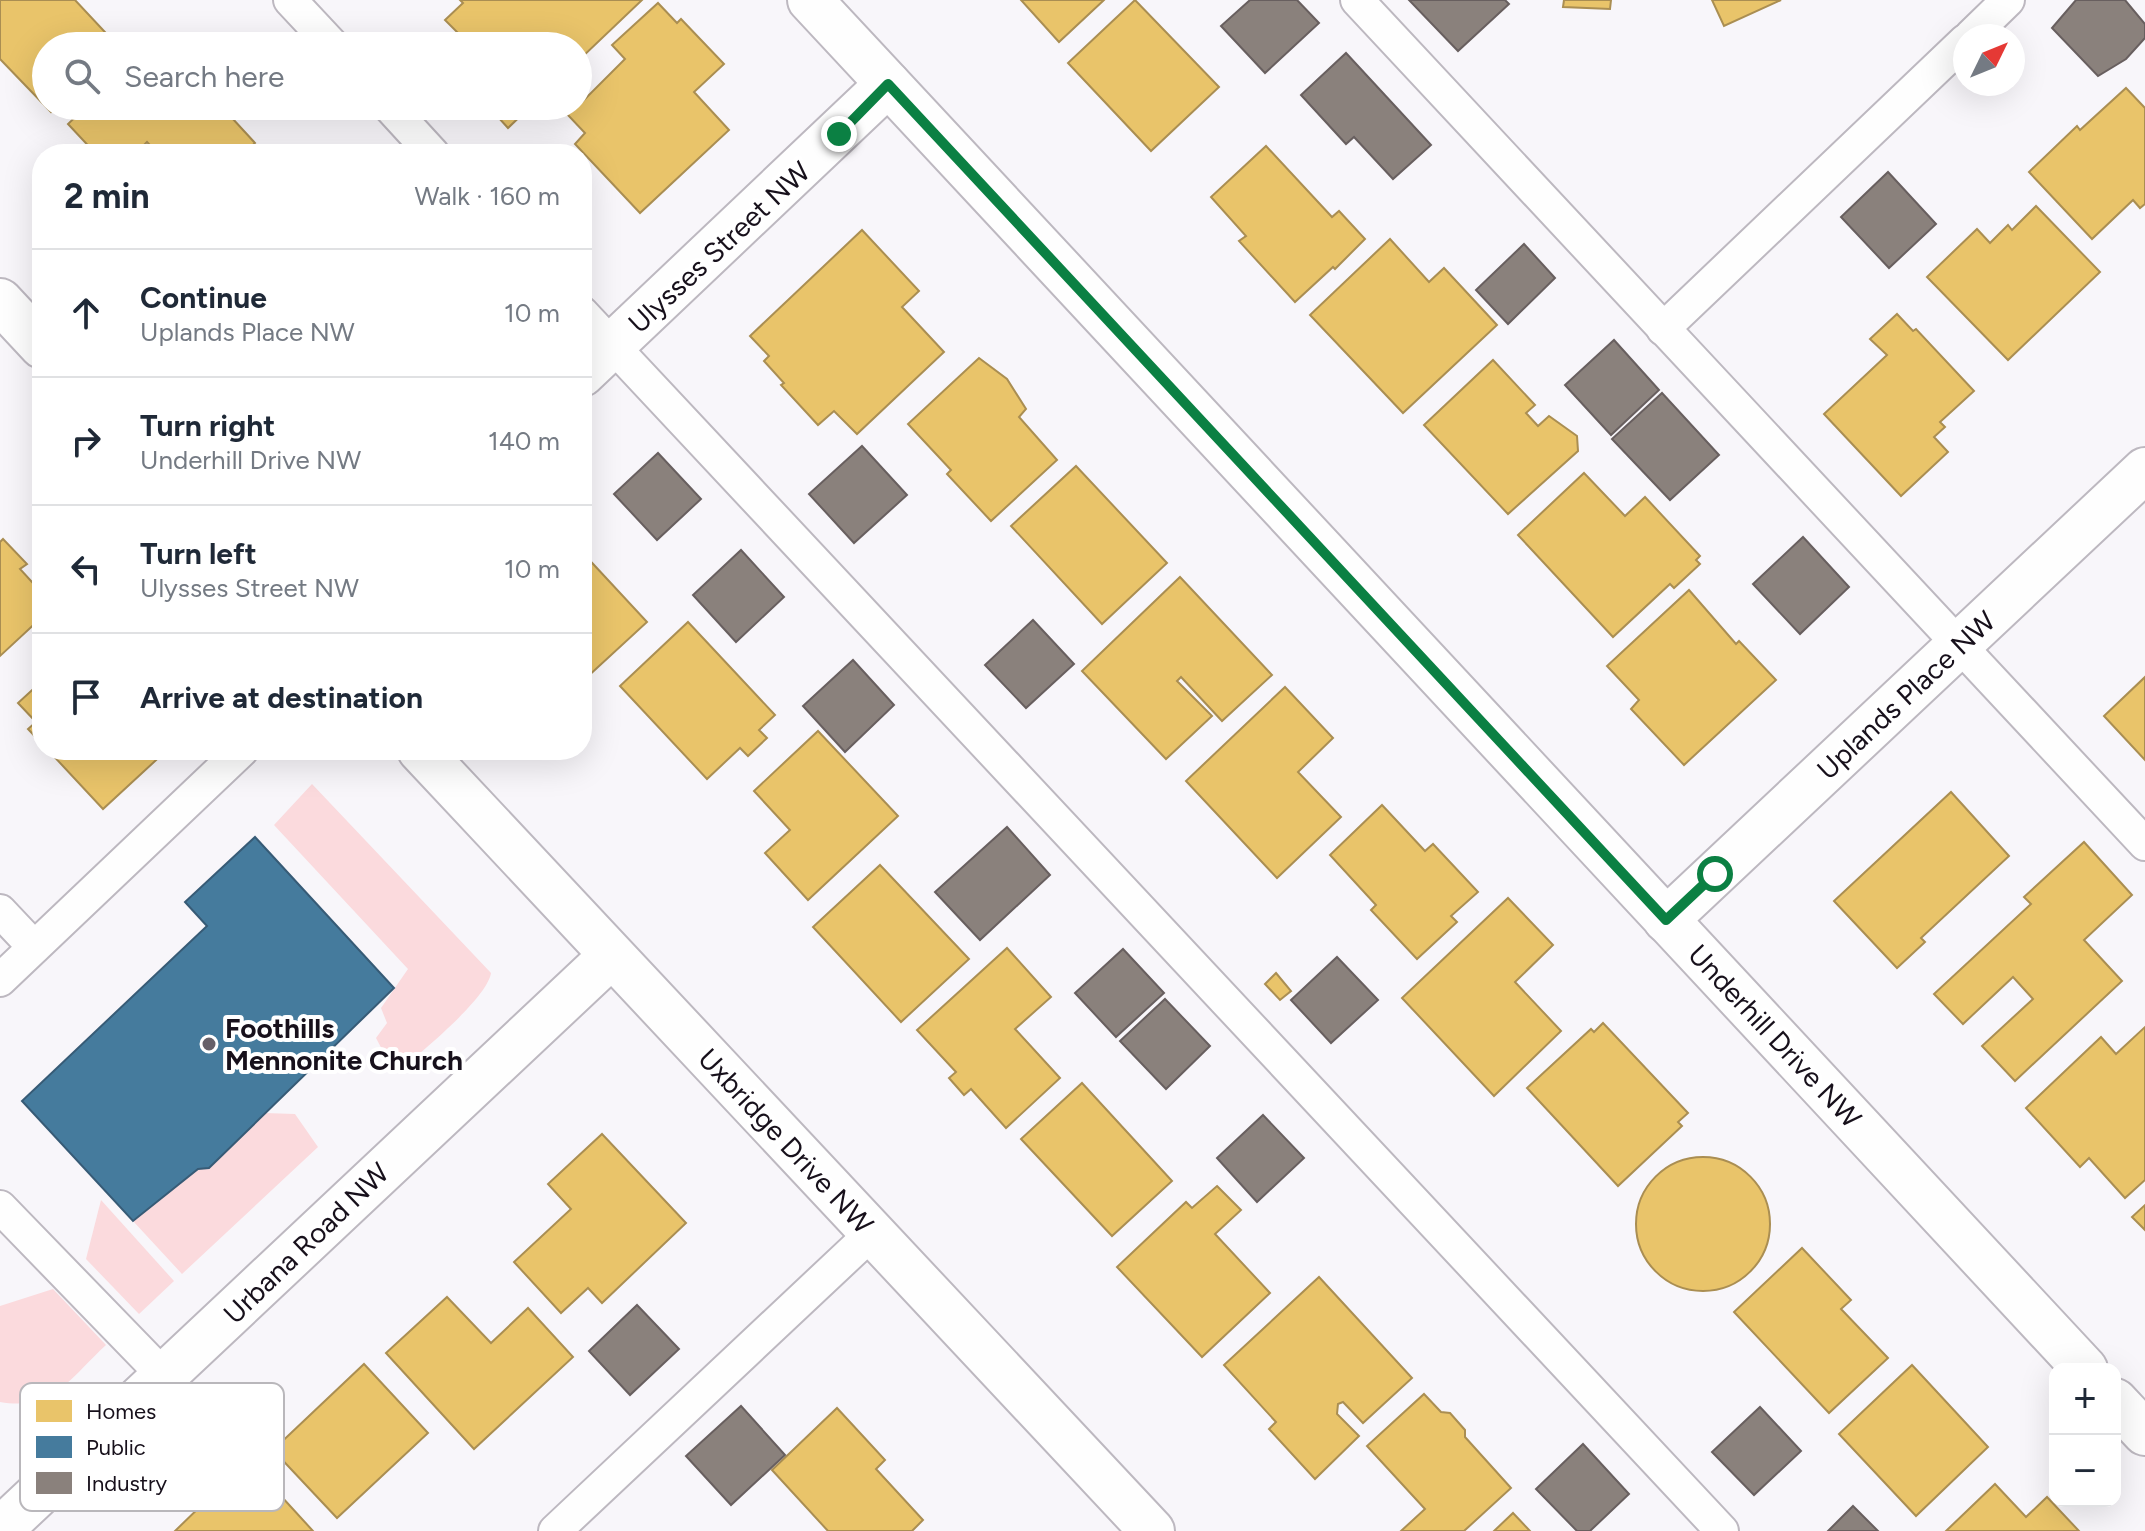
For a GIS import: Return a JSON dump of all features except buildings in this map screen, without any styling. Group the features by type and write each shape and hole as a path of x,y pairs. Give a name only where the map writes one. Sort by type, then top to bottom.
{"street":[{"name":"Underhill Drive NW","path":"810,0 2079,1363"},
{"name":"Ulysses Street NW","path":"597,360 888,84"},
{"path":"0,301 32,335"},
{"name":"Uplands Place NW","path":"1666,920 2145,470"},
{"name":"Uxbridge Drive NW","path":"429,760 872,1233 1136,1525"},
{"name":"Urbana Road NW","path":"158,1383 535,1024 611,956"},
{"path":"2121,1407 2145,1433"}],"lane":[{"path":"290,0 320,32"},
{"path":"1357,0 2145,844"},
{"path":"1983,24 2008,0"},
{"path":"1663,329 1953,52"},
{"path":"402,120 424,144"},
{"path":"597,360 1722,1531"},
{"path":"0,980 231,760"},
{"path":"0,911 34,947"},
{"path":"0,1207 165,1377"},
{"path":"555,1531 872,1233"}],"shaded area":[{"path":"312,784 491,973 487,984 465,1012 395,1074 376,1038 387,1023 381,1008 408,969 274,825"},
{"path":"265,1113 295,1114 318,1147 182,1274 133,1221 198,1169 209,1168"},
{"path":"101,1200 174,1281 139,1314 86,1259"},
{"path":"53,1289 106,1345 67,1383 20,1383 20,1404 0,1402 0,1306"}],"place":[{"name":"Foothills Mennonite Church","path":"209,1044"}],"route":[{"path":"839,134 888,84 1666,920 1715,874"}]}
